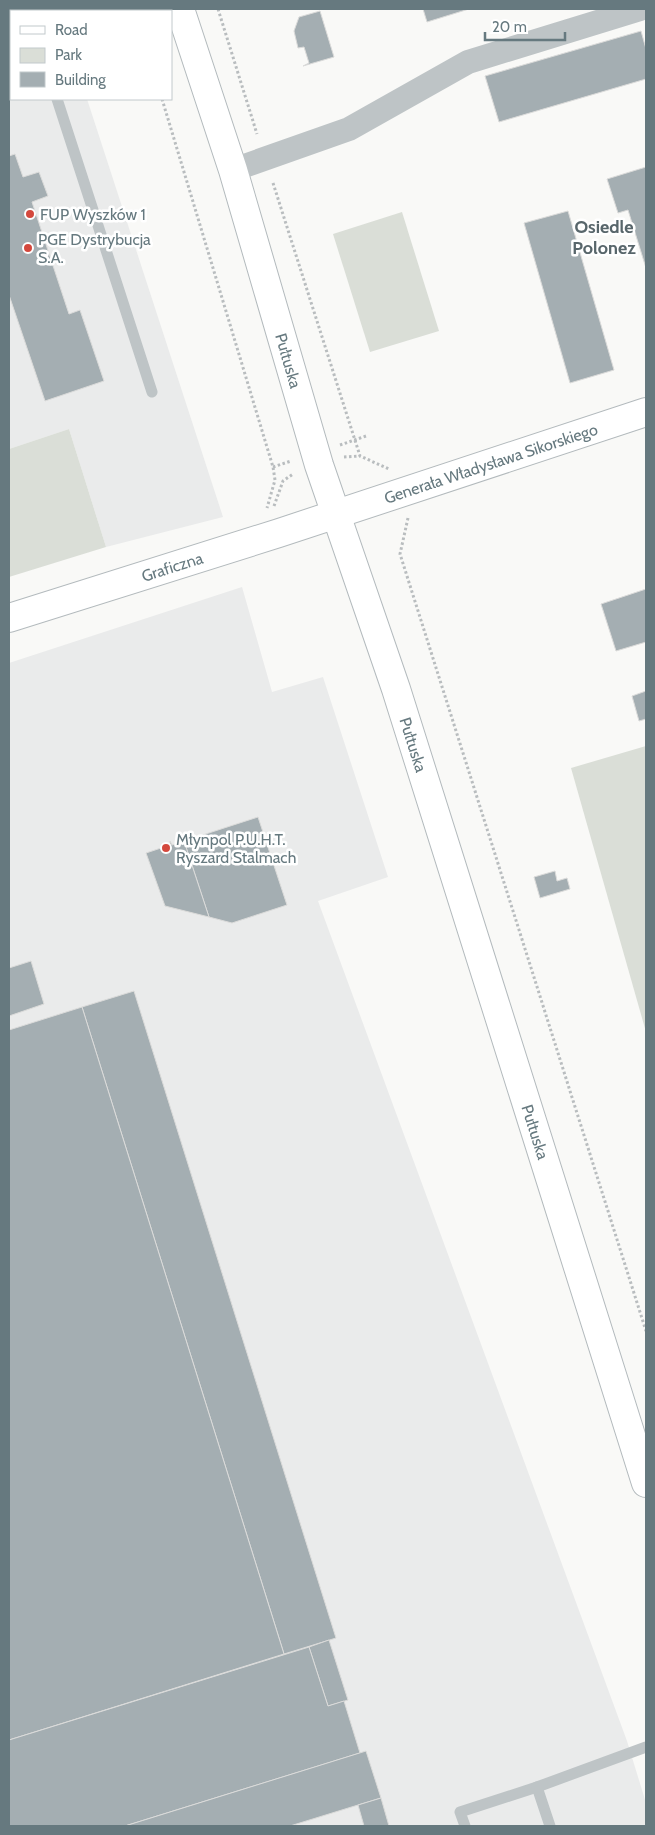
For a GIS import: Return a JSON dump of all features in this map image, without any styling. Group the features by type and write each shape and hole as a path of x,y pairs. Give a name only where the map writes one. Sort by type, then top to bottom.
{"main road":[{"name":"Pułtuska","path":"180,9 233,170 320,465 396,689 646,1483"},
{"name":"Generała Władysława Sikorskiego","path":"336,515 646,412"},
{"name":"Graficzna","path":"9,618 336,515"}],"street":[{"path":"233,170 266,160 349,129 468,62 640,9"}],"lane":[{"path":"57,100 152,392"},
{"path":"465,1826 460,1812 537,1787 646,1747"},
{"path":"537,1787 550,1826"}],"path":[{"path":"218,9 360,456"},
{"path":"162,100 273,467 275,480 267,511 275,535"},
{"path":"341,458 360,456 381,464 394,474"},
{"path":"275,535 273,512 278,493 283,481 294,473"},
{"path":"408,518 400,554 646,1331"}],"shaded area":[{"path":"9,9 58,9 10,10 10,100 87,100 223,517 106,547 69,429 9,449"},
{"path":"242,587 272,692 323,677 388,877 318,901 627,1741 646,1803 646,1826 9,1826 9,663"}],"green space":[{"path":"402,212 439,331 370,352 333,234"},
{"path":"69,429 106,547 9,577 9,449"},
{"path":"646,746 646,1032 571,768"}],"building":[{"path":"423,9 469,9 427,22"},
{"path":"320,11 334,57 303,66 309,63 304,47 298,48 294,31 299,17"},
{"path":"641,31 646,49 646,79 499,122 485,76"},
{"name":"PGE Dystrybucja S.A.","path":"15,154 23,177 39,172 48,196 32,202 69,314 80,310 104,381 45,401 9,295 9,156"},
{"path":"646,167 646,268 628,210 618,213 607,179"},
{"path":"568,211 614,370 570,383 524,223"},
{"path":"646,589 646,642 616,651 601,604"},
{"path":"646,691 646,719 639,721 632,696"},
{"path":"258,817 287,905 232,923 209,917 184,841"},
{"path":"170,841 172,845 184,841 209,917 165,906 146,853 170,845"},
{"path":"555,871 557,881 567,878 570,889 540,898 534,877"},
{"path":"31,961 44,1004 9,1016 9,968"},
{"path":"134,991 336,1638 284,1654 82,1007"},
{"path":"82,1007 284,1654 9,1740 9,1030"},
{"path":"329,1640 348,1700 328,1706 309,1647"},
{"path":"309,1647 328,1706 344,1701 360,1753 125,1826 9,1826 9,1740"},
{"path":"366,1751 381,1798 290,1826 125,1826"},
{"path":"381,1798 389,1826 364,1826 358,1805"}],"place":[{"name":"FUP Wyszków 1","path":"30,214"},
{"name":"PGE Dystrybucja S.A.","path":"28,248"},
{"name":"Młynpol P.U.H.T. Ryszard Stalmach","path":"166,848"}],"district":[{"name":"Osiedle Polonez","path":"604,237"}]}
